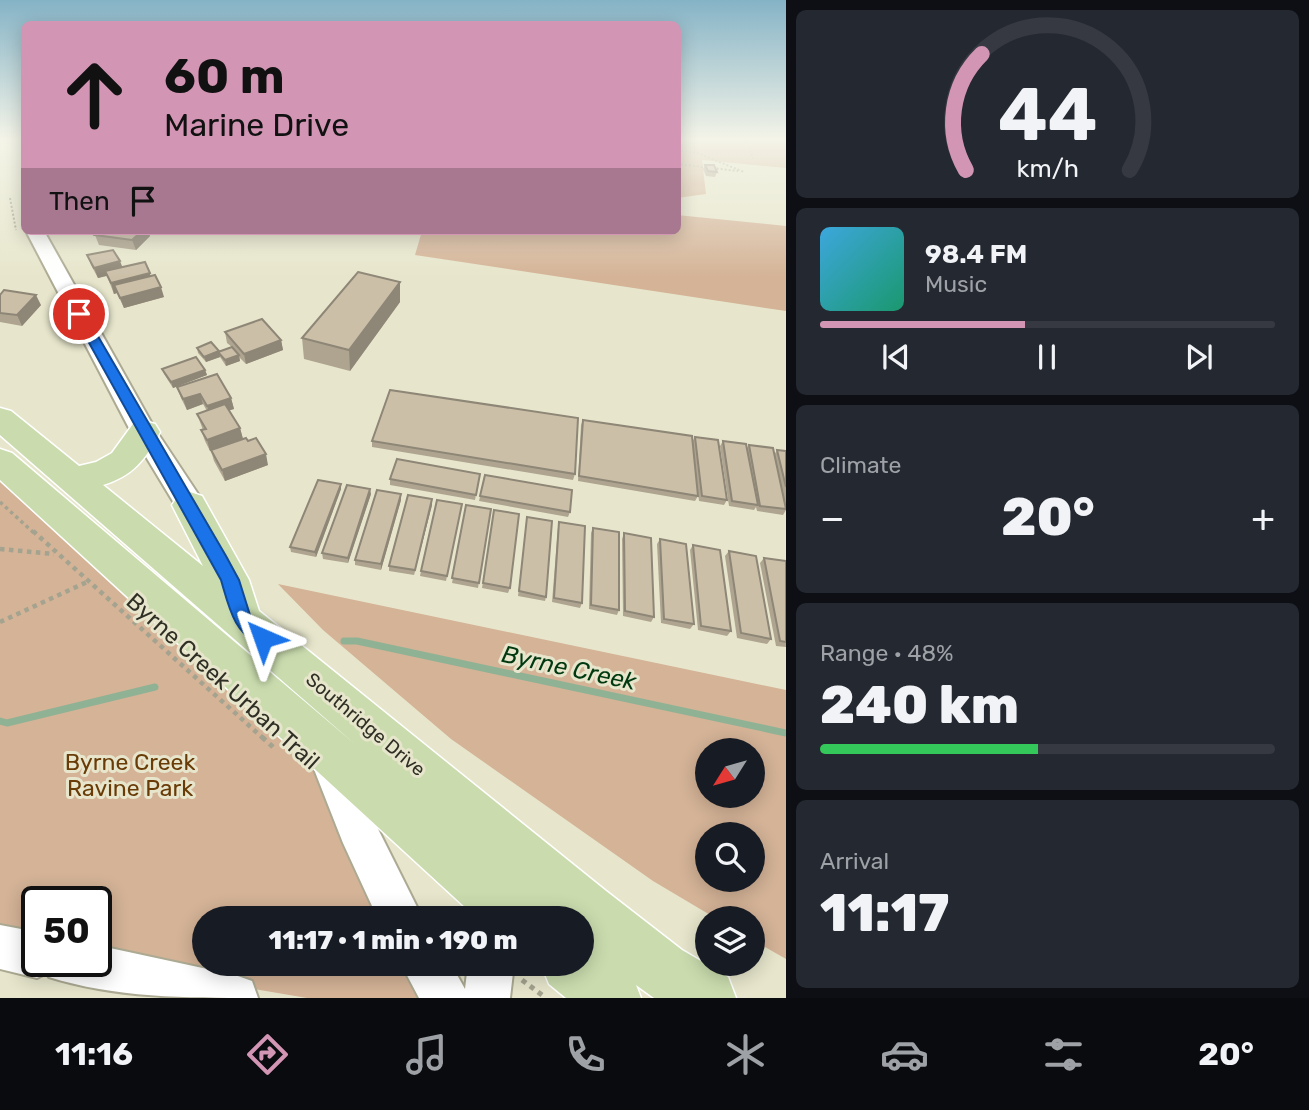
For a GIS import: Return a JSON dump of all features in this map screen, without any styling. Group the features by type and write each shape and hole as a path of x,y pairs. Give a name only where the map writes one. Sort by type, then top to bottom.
{"main road":[{"name":"Southridge Drive","path":"0,418 242,620 519,905"},
{"path":"73,479 108,472 122,464 134,453 144,432"},
{"path":"0,461 302,750 519,905 662,970 707,998"},
{"path":"190,505 230,580 242,620"},
{"path":"517,977 612,998"}],"street":[{"path":"38,235 144,432 190,505"},
{"path":"302,750 357,829 395,906"},
{"path":"0,947 21,952"},
{"path":"112,971 235,998"},
{"path":"431,976 445,998"}],"path":[{"path":"10,198 21,213"},
{"name":"Byrne Creek Urban Trail","path":"0,502 87,582 302,750"},
{"path":"0,549 56,555"},
{"path":"0,622 87,582"},
{"path":"517,977 546,998"}],"green space":[{"path":"681,186 705,186 706,194 681,197"},
{"path":"681,215 786,226 786,311 415,255 421,235 681,235"},
{"name":"Byrne Creek Ravine Park","path":"0,481 313,765 381,906 192,906 192,976 417,976 428,998 307,998 213,982 112,959 112,886 21,886 21,938 0,933"},
{"path":"278,584 786,690 786,959 765,947 765,906 695,906 653,881 451,739 323,630"}],"building":[{"path":"95,235 138,235 132,240"},
{"path":"113,250 120,261 94,268 87,255"},
{"path":"145,262 150,273 111,283 105,271"},
{"path":"358,272 400,282 349,350 302,338"},
{"path":"155,275 161,287 120,298 114,285"},
{"path":"4,290 36,295 17,315 0,313 0,295"},
{"path":"262,319 281,340 244,354 225,332"},
{"path":"211,342 219,351 204,357 197,348"},
{"path":"232,347 239,355 225,360 218,352"},
{"path":"196,357 205,370 171,382 162,369"},
{"path":"217,374 231,398 207,406 200,394 183,399 177,387"},
{"path":"390,390 578,418 575,474 372,441"},
{"path":"225,404 240,428 207,440 201,430 206,429 197,414"},
{"path":"583,420 692,436 698,496 579,476"},
{"path":"695,437 718,440 727,500 702,496"},
{"path":"246,438 248,441 256,438 266,454 222,470 211,450"},
{"path":"723,441 746,444 758,505 732,501"},
{"path":"749,445 773,448 786,509 760,506"},
{"path":"777,450 786,451 786,487"},
{"path":"397,459 480,474 476,495 390,479"},
{"path":"485,475 572,490 570,512 480,496"},
{"path":"318,480 341,484 315,552 290,547"},
{"path":"347,485 370,489 348,558 322,553"},
{"path":"377,490 401,494 381,564 355,560"},
{"path":"408,495 432,499 415,570 389,566"},
{"path":"437,500 462,504 447,576 421,571"},
{"path":"466,505 491,509 479,583 452,578"},
{"path":"494,510 519,514 510,588 483,583"},
{"path":"527,517 552,521 546,597 519,591"},
{"path":"559,522 585,526 582,603 554,598"},
{"path":"593,528 619,532 619,610 591,605"},
{"path":"624,533 651,538 654,617 625,611"},
{"path":"660,539 686,544 694,624 664,619"},
{"path":"693,545 720,550 731,631 701,626"},
{"path":"729,551 756,556 771,639 741,633"},
{"path":"764,558 786,561 786,642 780,641"}],"waterway":[{"name":"Byrne Creek","path":"344,641 357,641 786,733"},
{"name":"Byrne Creek","path":"0,721 7,723 155,687"}],"route":[{"path":"79,314 220,561 230,580 242,620 263,638"}]}
